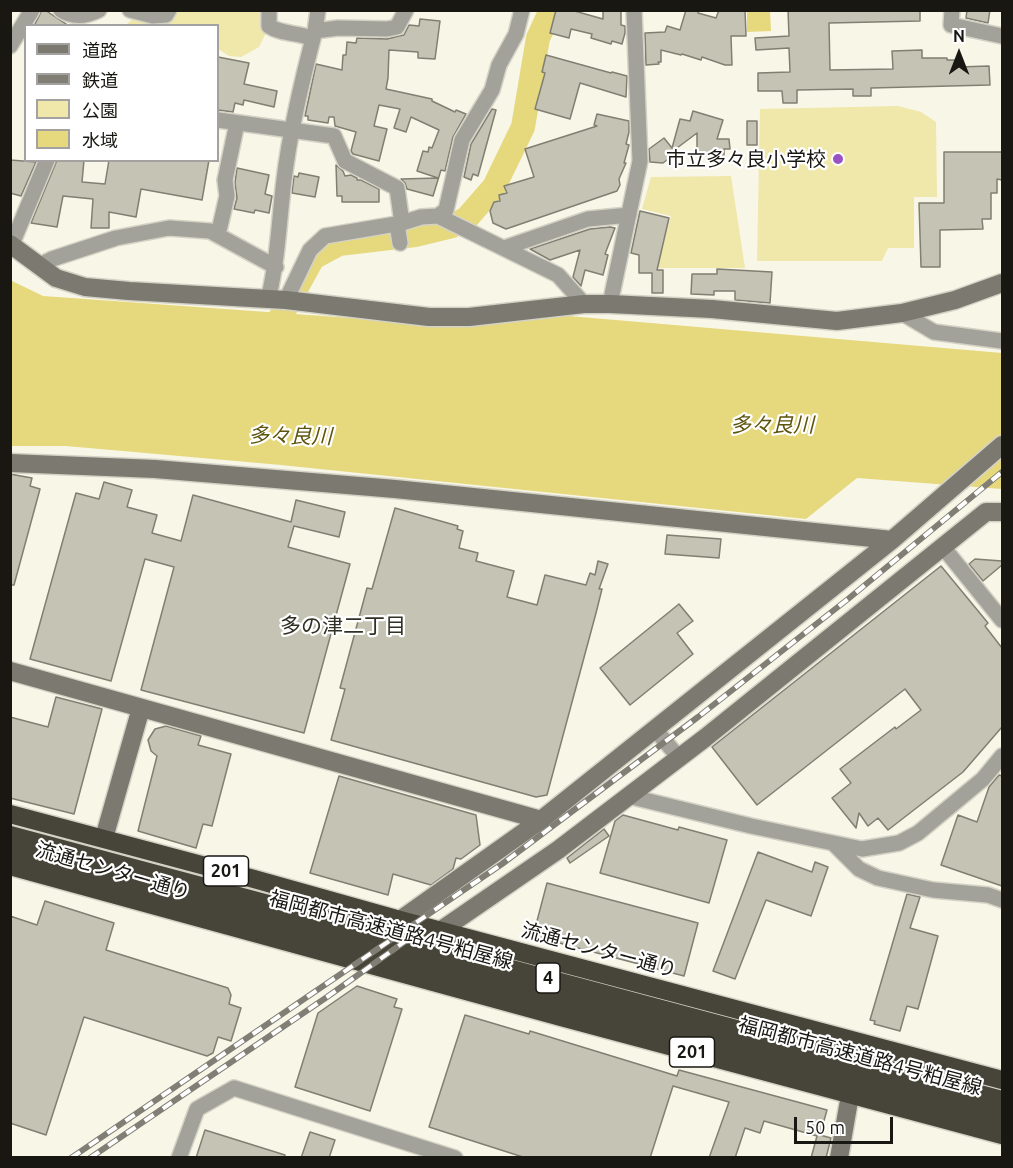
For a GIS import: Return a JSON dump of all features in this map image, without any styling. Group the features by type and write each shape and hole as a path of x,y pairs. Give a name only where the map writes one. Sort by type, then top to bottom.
{"highway":[{"name":"流通センター通り","path":"10,814 1002,1080"},
{"name":"福岡都市高速道路4号粕屋線","path":"10,835 455,969 924,1088 1002,1100"},
{"name":"福岡都市高速道路4号粕屋線","path":"10,852 248,907"},
{"name":"流通センター通り","path":"10,866 1002,1135"},
{"name":"福岡都市高速道路4号粕屋線","path":"924,1088 1002,1118"}],"street":[{"path":"10,46 32,10"},
{"path":"61,10 69,15 78,16 99,10"},
{"path":"130,10 153,16 166,15 169,10"},
{"path":"269,10 269,26 274,30 304,35 314,35 338,28 387,29 397,27 406,10"},
{"path":"277,300 276,267 284,180 292,129 318,10"},
{"path":"438,216 446,210 462,140 492,90 499,65 516,34 522,10"},
{"path":"610,304 640,161 634,10"},
{"path":"952,10 951,25 1002,36"},
{"path":"219,120 334,136 345,161 397,188 400,243"},
{"path":"218,235 227,196 225,180 237,123"},
{"path":"46,162 11,244 56,278 85,286 277,300 429,317 470,317 584,304 610,304 712,309 837,321 902,313 955,300 1002,283"},
{"path":"504,248 588,219 629,214"},
{"path":"277,300 310,250 325,236 400,223 421,217 438,216 558,275 584,304"},
{"path":"38,266 52,259 116,238 169,228 210,231 276,267"},
{"path":"902,313 934,332 1002,341"},
{"path":"400,920 541,820 892,540 1002,445"},
{"path":"10,463 155,469 395,489 892,540"},
{"path":"440,931 558,850 679,758 986,512 1002,512"},
{"path":"943,547 1002,620"},
{"path":"10,671 541,820"},
{"path":"104,838 141,708"},
{"path":"655,729 679,758"},
{"path":"628,796 862,849 899,843 918,833 983,779 1002,756"},
{"path":"834,844 859,869 878,878 933,890 988,895 1002,900"},
{"path":"179,1158 197,1109 234,1088 455,1158"},
{"path":"839,1158 850,1095"}],"green space":[{"path":"264,11 265,35 259,47 241,57 229,56 219,50 219,24 128,24 141,15"},
{"path":"898,106 921,112 936,122 937,197 914,197 914,248 888,248 882,261 757,261 760,109"},
{"path":"731,176 745,268 657,268 671,216 642,209 651,177"}],"water":[{"path":"747,11 770,11 771,31 747,32"},
{"name":"多々良川","path":"10,280 43,296 449,325 557,315 1002,353 1002,489 857,478 806,519 281,465 66,446 11,446"}],"building":[{"path":"42,10 45,10 66,24 35,24"},
{"path":"556,10 571,10 603,19 603,10 621,10 621,25 625,26 622,44 612,41 611,44 591,38 592,34 571,29 569,38 550,33"},
{"path":"686,10 698,10 698,13 716,18 719,10 745,10 746,36 731,36 732,65 661,50 659,64 646,65 645,33 665,32 667,26 680,30"},
{"path":"788,10 920,10 920,21 829,23 830,70 893,69 892,51 922,50 922,58 958,60 958,67 989,66 990,85 871,88 871,96 853,96 853,89 797,90 797,103 783,103 782,91 758,91 758,73 790,72 789,48 756,50 755,38 789,36"},
{"path":"967,10 990,10 988,23 966,18"},
{"path":"420,19 440,21 435,59 418,58 418,52 389,50 386,89 432,99 455,112 456,110 466,114 453,137 445,171 441,170 433,196 407,189 401,179 438,178 417,171 423,151 428,152 429,147 432,148 439,130 411,117 406,132 394,128 400,109 379,105 374,126 387,129 379,161 353,154 351,151 356,132 335,126 334,117 329,117 328,123 308,120 308,116 305,116 316,64 342,70 347,42 356,43 357,38 387,39 404,35 409,25 419,26"},
{"path":"546,55 627,76 626,97 580,83 570,119 535,109 545,73 542,72"},
{"path":"219,57 249,63 244,84 277,91 274,107 244,100 243,105 235,103 233,112 219,110"},
{"path":"492,109 496,110 478,176 473,174 471,180 464,177 471,144"},
{"path":"693,111 723,120 717,139 729,139 730,149 724,149 724,155 697,156 697,133 673,151 675,154 663,163 650,162 649,149 664,138 672,148 680,119 690,121"},
{"path":"597,114 629,121 626,144 629,145 624,163 626,163 617,191 506,229 493,223 490,211 494,202 500,201 499,195 507,193 504,186 534,177 525,149 597,126 594,125"},
{"path":"747,121 757,121 757,145 747,145"},
{"path":"944,152 1002,152 1002,180 997,179 997,193 991,193 991,219 982,219 983,229 940,230 940,267 921,267 919,203 944,203"},
{"path":"10,160 36,162 21,196 10,193"},
{"path":"56,162 84,162 82,182 105,184 109,162 209,162 202,200 141,189 136,217 109,212 109,228 91,228 93,199 63,196 57,227 31,223"},
{"path":"336,165 345,176 351,175 379,189 379,202 342,202 342,196 337,196"},
{"path":"237,168 269,175 265,194 272,196 269,213 234,209 237,198 235,183"},
{"path":"299,173 319,177 315,197 292,193 294,176 298,177"},
{"path":"640,211 669,218 657,270 663,270 663,293 652,293 652,273 639,273 639,255 631,253"},
{"path":"615,228 605,254 608,255 603,275 585,270 581,286 573,277 580,250 550,260 530,249 590,229"},
{"path":"717,269 772,272 770,303 735,300 735,291 714,291 714,295 691,294 692,274 717,274"},
{"path":"10,474 32,478 30,486 40,489 14,585 10,585"},
{"path":"104,482 132,490 127,507 157,515 152,533 181,541 193,495 291,522 296,500 345,512 339,537 294,526 288,547 350,564 304,733 141,690 174,567 145,559 111,681 30,659 76,493 99,499"},
{"path":"395,508 458,526 457,529 463,531 459,548 478,553 476,561 514,571 507,597 537,605 545,575 586,585 590,573 595,575 598,561 608,564 599,589 602,589 547,795 536,797 331,740 345,689 340,688 367,588 372,589"},
{"path":"667,535 721,539 719,558 665,554"},
{"path":"975,559 1002,561 1002,565 983,581 969,564"},
{"path":"941,566 988,623 985,626 1002,648 1002,727 963,772 888,830 878,818 868,826 859,813 856,828 832,798 851,783 840,769 921,710 905,689 757,805 712,747"},
{"path":"679,604 693,621 677,633 693,654 630,705 600,668"},
{"path":"56,697 102,709 74,814 10,798 10,717 48,727"},
{"path":"166,726 201,736 198,745 231,754 212,826 203,824 196,848 138,831 157,756 151,751 148,740 155,729"},
{"path":"999,775 1002,776 1002,886 941,865 958,815 977,822 989,787"},
{"path":"339,776 476,815 480,845 461,859 456,858 453,869 431,885 393,874 388,895 310,873"},
{"path":"623,815 727,840 709,903 600,873 615,821"},
{"path":"604,829 609,836 570,863 567,858"},
{"path":"758,852 812,872 815,862 828,867 811,916 766,900 735,979 713,971"},
{"path":"547,883 698,923 684,976 533,936"},
{"path":"907,894 920,897 910,928 938,936 918,1009 907,1006 900,1031 874,1024 875,1021 870,1020"},
{"path":"45,901 114,923 106,950 228,988 231,995 229,1004 241,1008 231,1041 218,1037 213,1053 207,1056 84,1017 46,1135 10,1123 10,916 37,925"},
{"path":"357,986 397,999 394,1007 402,1009 370,1111 295,1087 318,1013"},
{"path":"465,1015 529,1034 530,1031 677,1076 679,1070 827,1110 820,1135 831,1138 826,1158 811,1158 817,1136 764,1121 760,1133 745,1128 735,1158 709,1158 729,1102 673,1086 650,1158 526,1158 429,1127"},
{"path":"205,1130 285,1155 284,1158 196,1158"},
{"path":"310,1132 335,1140 329,1158 301,1158"}],"waterway":[{"path":"274,343 280,318 313,258 339,244 415,235 452,226 467,218 494,187 523,127 538,38 551,10"}],"railway":[{"path":"71,1158 502,864 698,717 848,599 1002,472"},
{"path":"90,1158 327,997 421,930"}],"place":[{"name":"市立多々良小学校","path":"838,159"}],"district":[{"name":"多の津二丁目","path":"343,626"}]}
